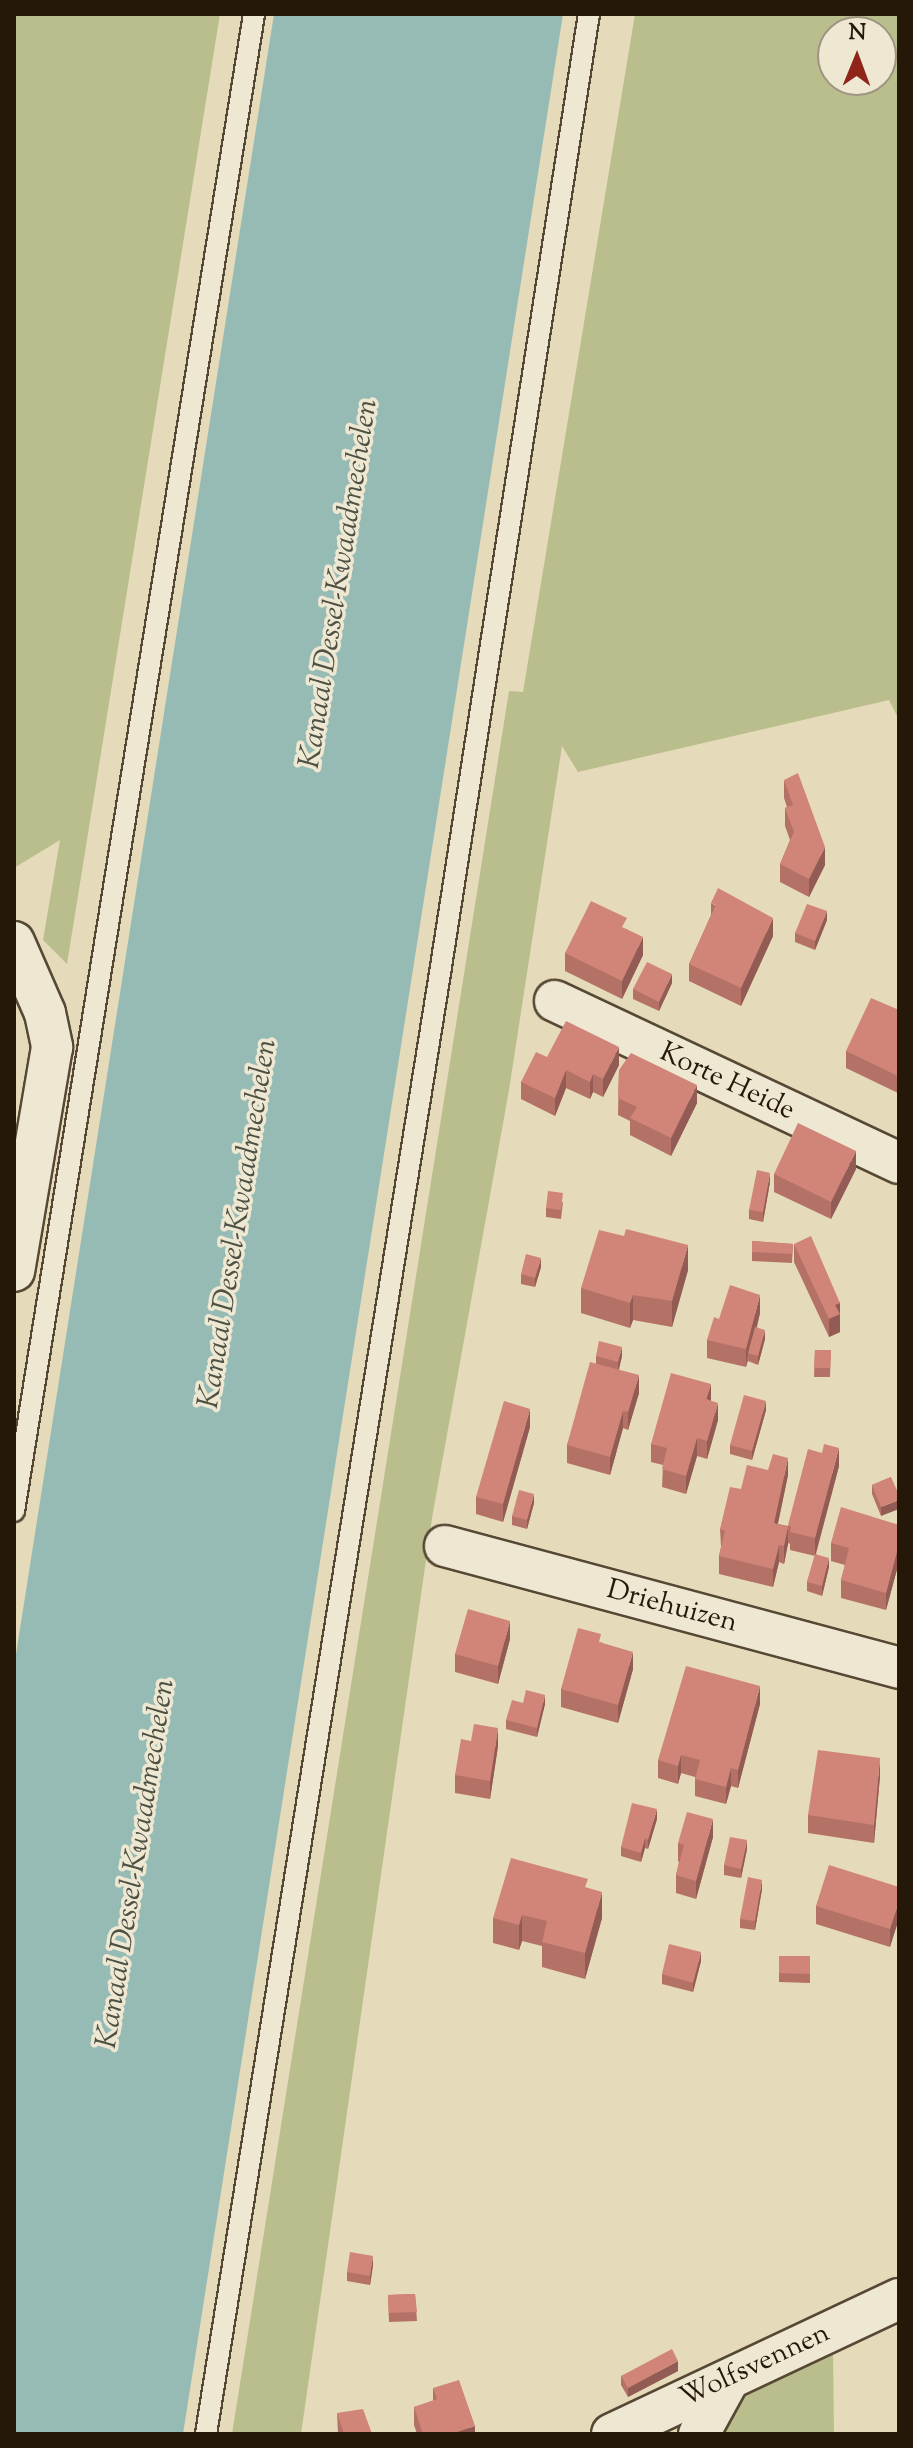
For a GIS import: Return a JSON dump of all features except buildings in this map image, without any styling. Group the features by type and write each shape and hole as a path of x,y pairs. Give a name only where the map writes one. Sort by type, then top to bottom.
{"street":[{"path":"14,942 45,1013 52,1047 14,1271"},
{"name":"Korte Heide","path":"555,1001 899,1163"},
{"name":"Driehuizen","path":"445,1546 899,1668"},
{"name":"Wolfsvennen","path":"612,2434 899,2299"},
{"path":"699,2434 728,2381"}],"lane":[{"path":"14,1511 254,14"},
{"path":"206,2434 447,929 589,14"}],"green space":[{"path":"14,14 220,14 67,964 43,940 60,840 14,868"},
{"path":"635,14 899,14 899,720 889,700 578,772 562,746 509,1090 432,1518 301,2434 232,2434 509,691 523,692"},
{"path":"833,2352 834,2434 712,2434 732,2397"}],"water":[{"name":"Kanaal Dessel-Kwaadmechelen","path":"274,14 563,14 183,2434 14,2434 14,1667"}]}
